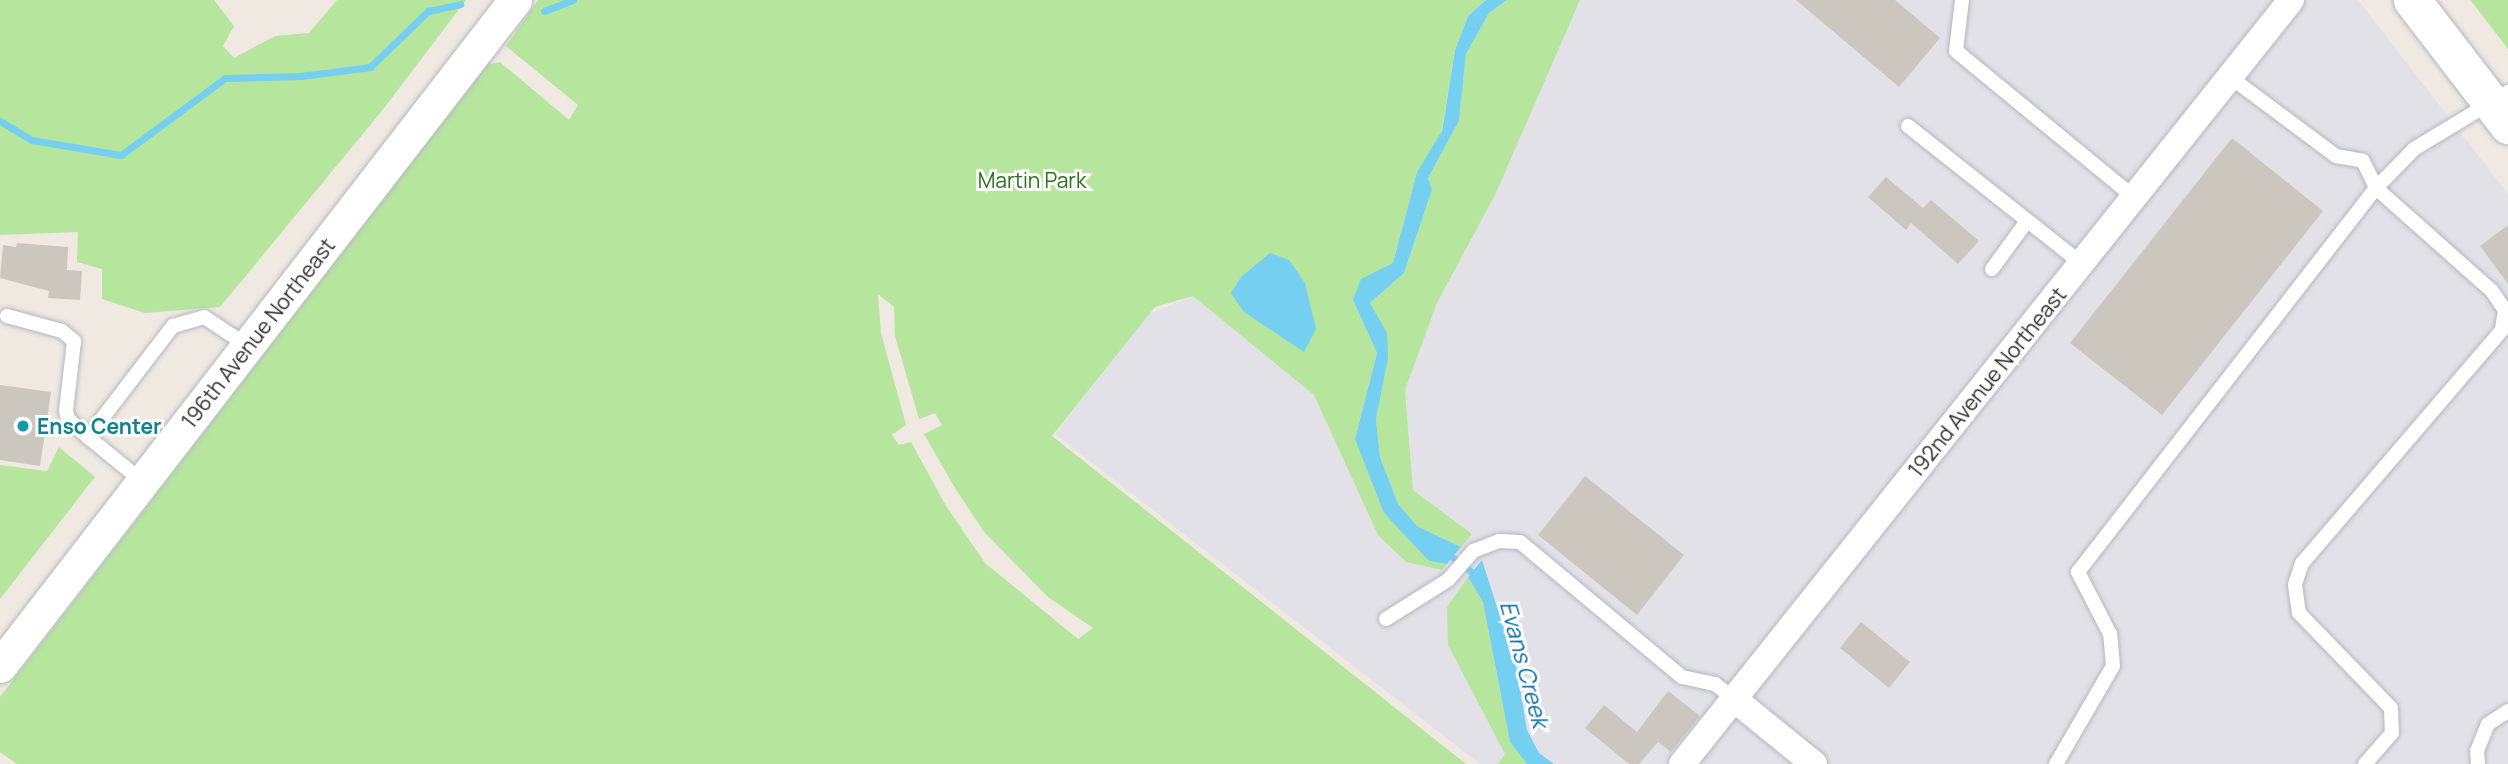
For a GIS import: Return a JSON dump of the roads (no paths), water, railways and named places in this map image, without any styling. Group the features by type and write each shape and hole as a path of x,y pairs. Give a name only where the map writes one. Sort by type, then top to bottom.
{"main road":[{"path":"2412,0 2502,106"}],"street":[{"name":"196th Avenue Northeast","path":"0,666 515,0"},
{"name":"192nd Avenue Northeast","path":"1682,764 2291,0"},
{"path":"1734,699 1814,764"}],"lane":[{"path":"1962,0 1956,51 2134,198"},
{"path":"2230,77 2336,156 2363,161 2376,188 2492,292 2505,310 2502,330 2302,563 2295,585 2300,613 2391,708 2392,733 2365,764"},
{"path":"2056,764 2113,666 2109,634 2078,572 2376,188 2414,149 2502,106"},
{"path":"1908,126 2081,263"},
{"path":"1992,269 2027,221"},
{"path":"7,316 62,331 74,341 66,411 68,419 143,482"},
{"path":"88,437 173,326 204,317 248,346"},
{"path":"1386,619 1448,580 1473,551 1499,541 1520,542 1682,677 1715,684 1734,699"},
{"path":"2478,764 2477,751 2488,724 2508,711"}],"water":[{"path":"1486,0 1507,0 1489,13 1466,54 1459,121 1428,178 1432,190 1404,273 1370,303 1387,333 1388,359 1376,419 1380,457 1398,504 1417,526 1461,547 1447,564 1429,561 1384,513 1355,439 1377,353 1353,300 1361,279 1393,263 1417,172 1442,131 1455,50 1468,16"},
{"path":"1270,253 1289,260 1305,283 1316,329 1304,352 1244,312 1231,293 1241,277"},
{"path":"1482,560 1517,670 1527,730 1539,753 1554,764 1527,764 1510,742 1483,602 1468,577"}],"waterway":[{"path":"544,11 573,0"},
{"path":"0,121 32,140 121,155 225,78 301,76 370,67 428,11 460,4"},
{"name":"Evans Creek","path":"1446,552 1478,577"}],"place":[{"name":"Enso Center","path":"23,426"}],"park label":[{"name":"Martin Park","path":"1032,180"}]}
